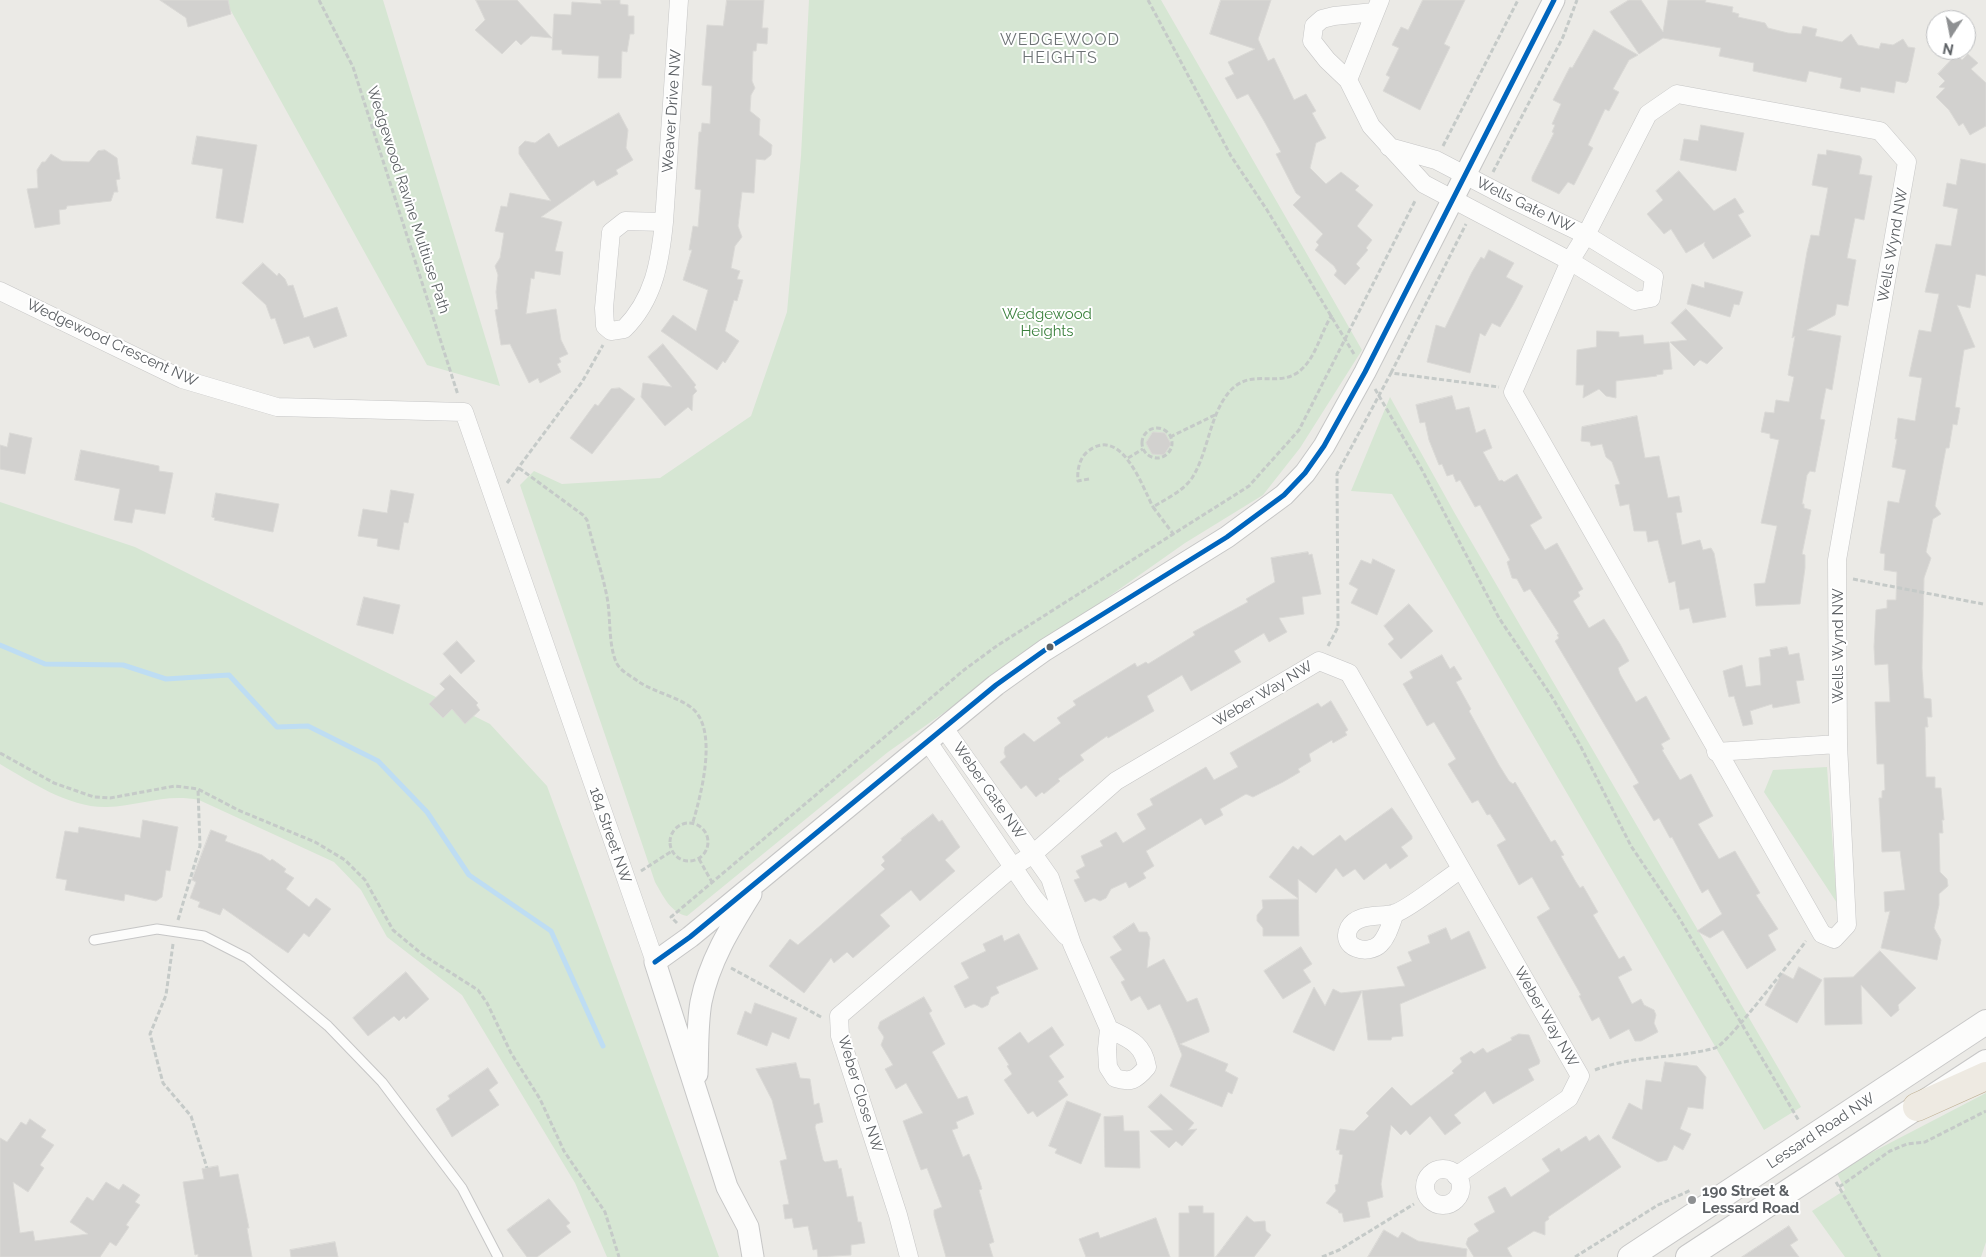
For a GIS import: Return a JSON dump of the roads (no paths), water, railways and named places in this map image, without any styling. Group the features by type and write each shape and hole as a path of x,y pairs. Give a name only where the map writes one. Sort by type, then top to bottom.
{"highway":[{"path":"1917,1107 1986,1076"}],"main road":[{"name":"Lessard Road NW","path":"1630,1257 1986,1022"},
{"name":"Lessard Road NW","path":"1688,1257 1986,1062"}],"street":[{"name":"Weaver Drive NW","path":"664,222 625,221 611,232 604,308 605,326 611,331 624,329 644,304 651,290 661,250 664,222 679,0"},
{"path":"655,962 690,937 758,882 996,685 1038,655 1227,537 1284,495 1305,473 1324,446 1365,372 1554,0"},
{"path":"1377,6 1348,80 1326,60 1312,41 1314,26 1322,20 1334,16 1377,6"},
{"name":"Wells Gate NW","path":"1348,80 1371,126 1424,184 1451,200 1570,261"},
{"name":"Wells Wynd NW","path":"1678,94 1880,131 1907,162 1839,550 1837,576 1838,744 1847,925 1834,939 1822,934 1716,752 1514,392 1570,261 1586,235 1648,114 1678,94"},
{"name":"Wells Gate NW","path":"1389,146 1436,160 1586,235"},
{"path":"1570,261 1634,301 1651,298 1654,277 1586,235"},
{"name":"Wedgewood Crescent NW","path":"0,291 182,379 277,407 464,412"},
{"name":"184 Street NW","path":"464,412 655,962 728,1187 748,1227 753,1257"},
{"name":"Weber Way NW","path":"1023,861 1116,781 1319,661 1349,673 1460,870 1580,1076 1569,1098 1456,1176"},
{"name":"Weber Gate NW","path":"944,728 1023,861"},
{"name":"Weber Gate NW","path":"928,742 1023,861"},
{"path":"1716,752 1838,744"},
{"path":"1023,861 1034,898 1072,944"},
{"path":"1023,861 1050,878 1072,944 1109,1029"},
{"name":"Weber Close NW","path":"909,1257 898,1215 840,1036 839,1016 1023,861"},
{"path":"1395,913 1460,870"},
{"path":"696,1087 702,1000 714,959 758,882"}],"lane":[{"path":"94,940 156,928 204,936 247,958 328,1026 382,1082 462,1188 498,1257"}],"waterway":[{"path":"0,645 45,664 123,665 166,679 229,675 277,727 308,726 378,761 427,812 469,875 551,931 603,1046"}],"place":[{"name":"190 Street & Lessard Road","path":"1692,1200"}],"district":[{"name":"WEDGEWOOD HEIGHTS","path":"1060,49"}],"park label":[{"name":"Wedgewood Heights","path":"1047,322"}]}
